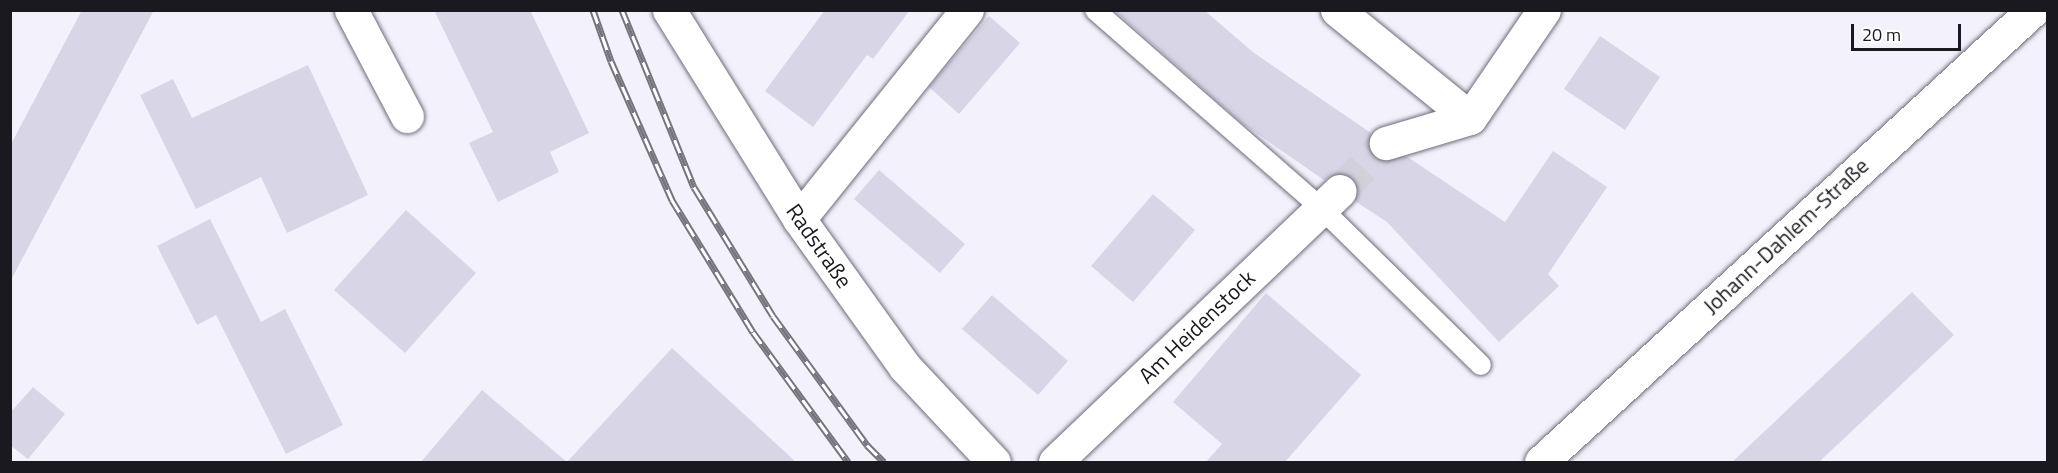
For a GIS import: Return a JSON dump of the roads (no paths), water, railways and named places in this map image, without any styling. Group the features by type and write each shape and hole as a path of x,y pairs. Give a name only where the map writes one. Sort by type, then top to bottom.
{"street":[{"path":"351,10 406,116"},
{"name":"Radstraße","path":"669,10 799,219 905,367 994,462"},
{"path":"799,219 967,10"},
{"path":"1337,10 1470,118"},
{"path":"1386,143 1470,118 1544,10"},
{"name":"Johann-Dahlem-Straße","path":"1541,462 2033,10"},
{"name":"Am Heidenstock","path":"1055,462 1330,200"}],"lane":[{"path":"1095,10 1330,200 1481,365"}],"tunnel":[{"path":"1340,191 1386,143"}],"railway":[{"path":"593,10 611,61 672,200 753,332 848,462"},
{"path":"622,10 694,187 773,316 867,445 884,462"}]}
